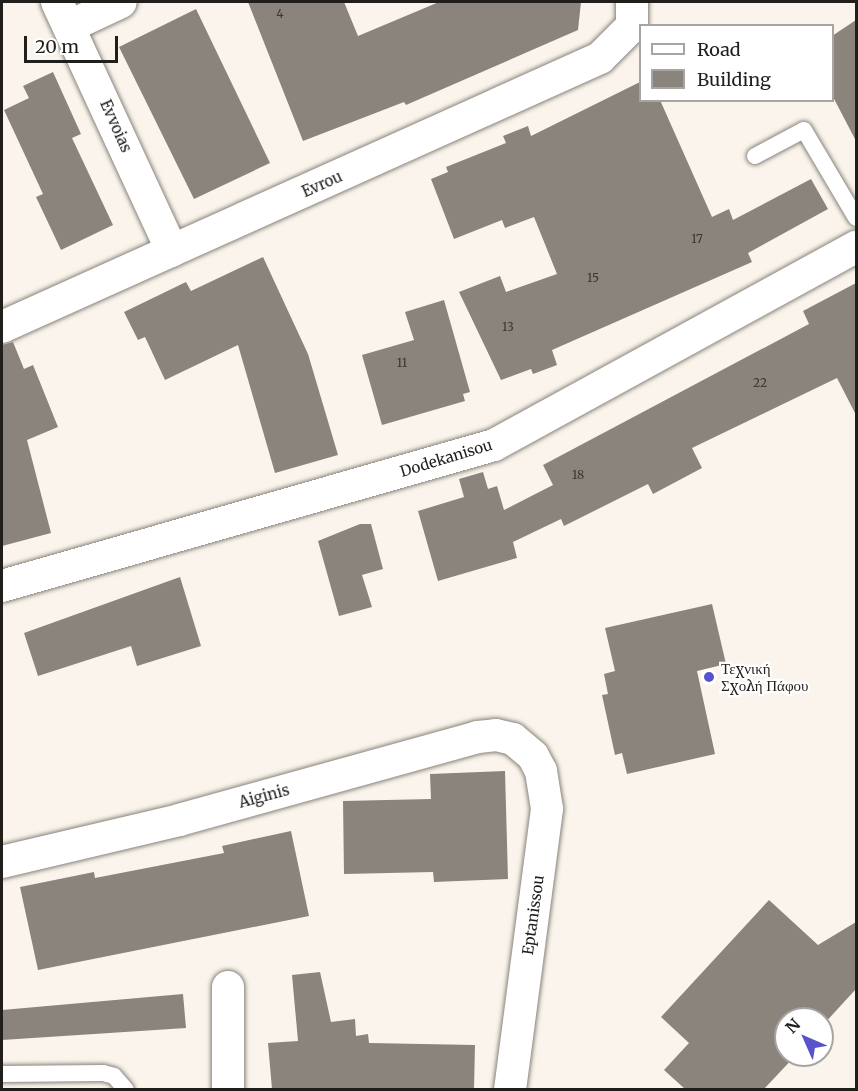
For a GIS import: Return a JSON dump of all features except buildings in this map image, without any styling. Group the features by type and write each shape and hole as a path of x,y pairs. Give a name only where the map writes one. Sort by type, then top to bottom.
{"street":[{"path":"64,14 121,2"},
{"name":"Evvoias","path":"64,14 172,251"},
{"name":"Evrou","path":"2,327 600,58 632,14"},
{"name":"Dodekanisou","path":"2,586 494,445 856,247"},
{"name":"Aiginis","path":"2,862 179,820 478,737 496,735 524,747"},
{"name":"Eptanissou","path":"510,1089 547,809 541,771 524,747"},
{"path":"228,987 228,1089"}],"lane":[{"path":"754,156 804,130 856,218"},
{"path":"2,1074 104,1073 114,1076 126,1089"}],"place":[{"name":"Τεχνική Σχολή Πάφου","path":"709,677"}]}
